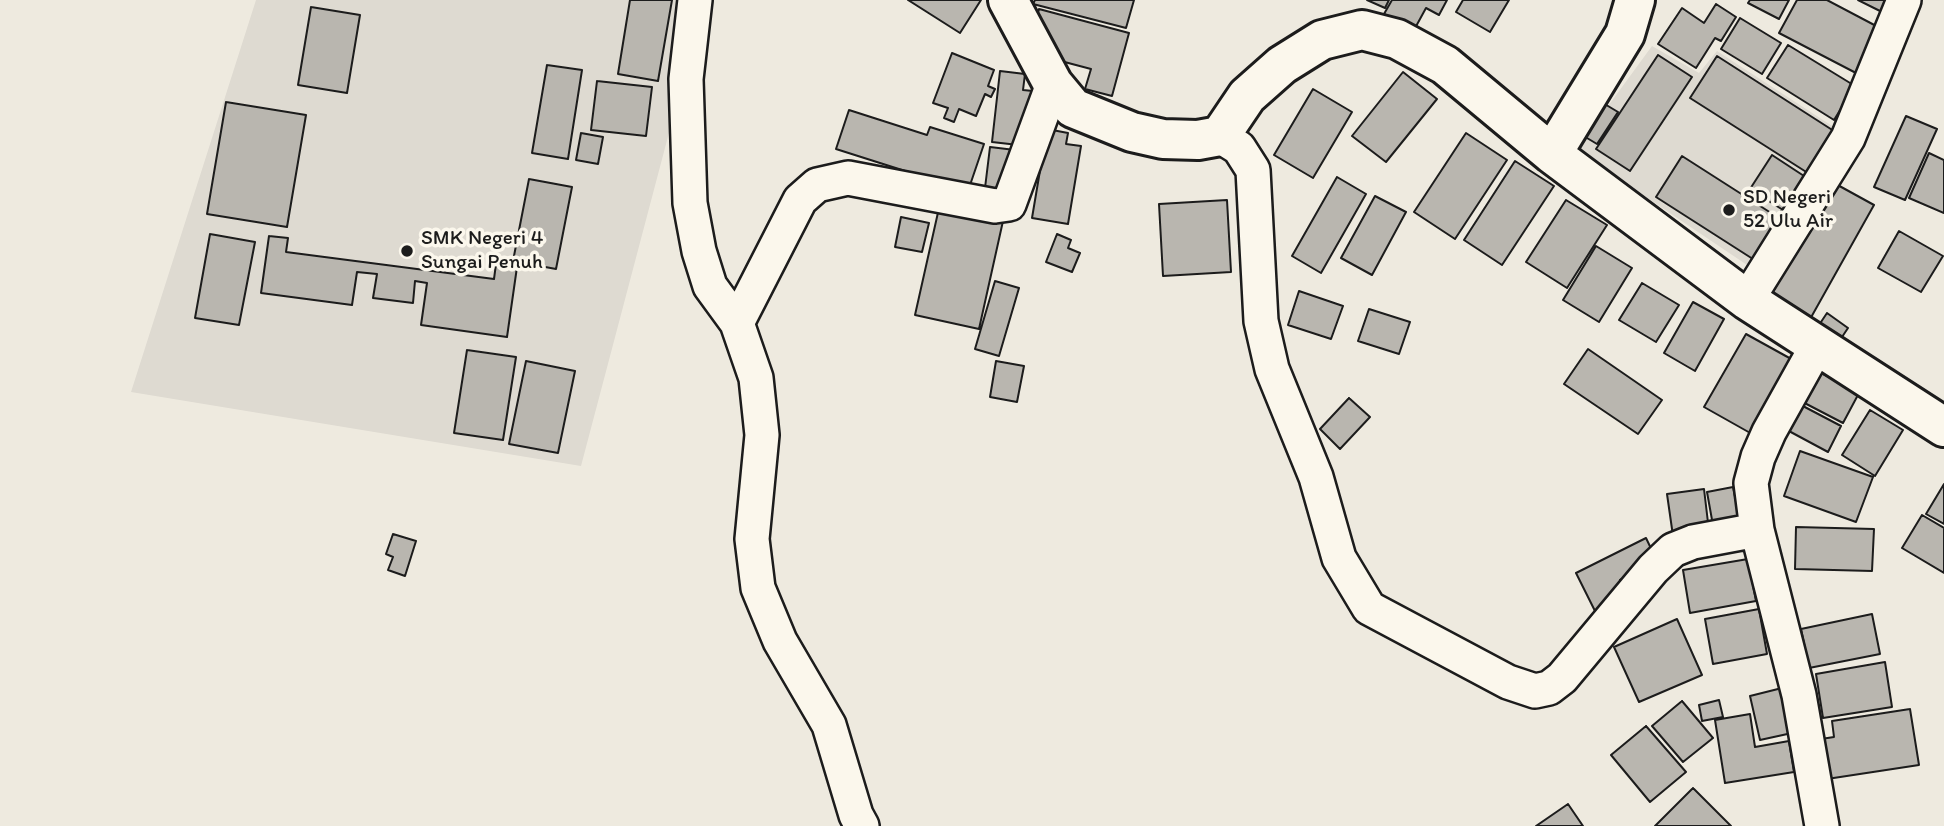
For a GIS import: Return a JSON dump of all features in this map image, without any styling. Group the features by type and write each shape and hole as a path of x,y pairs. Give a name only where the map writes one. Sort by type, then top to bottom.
{"street":[{"path":"695,0 686,79 690,204 699,251 710,286 737,323 757,378 762,435 752,539 758,588 780,640 829,725 856,815 862,826"},
{"path":"1552,154 1625,34 1635,0"},
{"path":"1747,300 1848,138 1904,0"},
{"path":"1017,10 1053,84 1073,107 1132,132 1163,139 1198,140 1220,135 1247,96 1282,65 1322,40 1362,30 1397,39 1446,65 1552,154 1747,300 1944,427"},
{"path":"737,323 800,200 817,185 848,178 995,206 1009,204 1053,84"},
{"path":"1220,135 1239,148 1253,170 1261,321 1272,369 1316,477 1339,558 1369,608 1508,682 1535,691 1549,688 1562,678 1653,569 1673,550 1693,542 1757,530"},
{"path":"1818,344 1758,457 1751,483 1757,530 1799,695 1822,826"}],"shaded area":[{"name":"SMK Negeri 4 Sungai Penuh","path":"256,0 686,0 675,110 581,466 131,392"},
{"name":"SD Negeri 52 Ulu Air","path":"1652,46 1699,73 1717,51 1843,133 1753,269 1576,150"}],"building":[{"path":"630,0 672,0 658,81 618,74"},
{"path":"908,0 981,0 960,33"},
{"path":"1035,0 1134,0 1126,28 1033,4"},
{"path":"1367,0 1389,0 1385,8"},
{"path":"1392,0 1447,0 1439,15 1426,8 1414,30 1384,14"},
{"path":"1463,0 1509,0 1490,32 1456,12"},
{"path":"1750,0 1789,0 1779,19 1748,3"},
{"path":"1797,0 1827,0 1880,28 1856,73 1779,33"},
{"path":"1858,0 1888,0 1882,12"},
{"path":"1716,4 1736,17 1721,41 1715,38 1696,68 1658,44 1682,8 1704,23"},
{"path":"311,7 360,15 347,93 298,85"},
{"path":"1039,9 1129,33 1112,96 1085,89 1091,69 1057,60 1032,34"},
{"path":"1740,18 1781,43 1762,74 1721,49"},
{"path":"1788,45 1855,86 1834,120 1767,78"},
{"path":"952,53 994,70 988,86 995,89 991,97 985,94 976,116 959,109 954,122 944,118 948,108 933,103"},
{"path":"1658,55 1692,77 1630,171 1596,149"},
{"path":"1717,56 1837,133 1811,175 1690,98"},
{"path":"547,65 582,70 568,159 532,153"},
{"path":"1000,71 1025,74 1023,90 1033,91 1027,146 992,142"},
{"path":"1403,72 1437,99 1386,162 1352,136"},
{"path":"597,81 652,87 646,136 591,130"},
{"path":"1313,89 1352,112 1313,178 1274,155"},
{"path":"226,102 306,115 287,227 207,214"},
{"path":"1603,103 1618,112 1597,144 1582,135"},
{"path":"849,110 927,135 930,127 984,144 968,191 836,149"},
{"path":"1906,116 1937,129 1905,200 1874,187"},
{"path":"1047,129 1068,133 1066,144 1081,146 1068,224 1032,218"},
{"path":"581,133 603,137 598,164 576,160"},
{"path":"1466,133 1507,160 1455,239 1414,212"},
{"path":"990,147 1015,150 1010,191 985,188"},
{"path":"1929,153 1944,160 1944,213 1909,198"},
{"path":"1772,155 1804,176 1783,210 1750,189"},
{"path":"1682,156 1782,220 1756,261 1656,197"},
{"path":"1515,161 1554,186 1502,265 1464,240"},
{"path":"1337,177 1366,194 1321,273 1292,256"},
{"path":"529,179 572,187 556,269 513,261"},
{"path":"1834,183 1874,205 1809,321 1769,299"},
{"path":"1375,196 1406,212 1372,275 1341,258"},
{"path":"1227,200 1231,272 1163,276 1159,204"},
{"path":"1566,200 1607,225 1567,288 1526,262"},
{"path":"939,208 1003,221 979,329 915,315"},
{"path":"901,217 929,223 922,252 895,247"},
{"path":"1899,231 1943,256 1921,292 1878,268"},
{"path":"210,234 255,242 239,325 195,318"},
{"path":"1057,234 1071,240 1068,248 1080,253 1072,272 1046,262"},
{"path":"269,236 288,238 286,252 494,279 496,264 517,267 507,337 421,325 427,283 415,281 413,303 373,298 377,274 357,272 352,305 261,293"},
{"path":"1596,246 1632,268 1599,322 1563,300"},
{"path":"995,281 1019,288 999,356 975,349"},
{"path":"1642,283 1679,305 1656,342 1619,320"},
{"path":"1299,291 1343,306 1331,339 1288,325"},
{"path":"1693,302 1724,319 1695,371 1664,353"},
{"path":"1369,309 1410,322 1399,354 1358,341"},
{"path":"1827,313 1848,328 1838,343 1817,328"},
{"path":"1746,334 1793,360 1752,434 1704,407"},
{"path":"1588,349 1662,400 1638,434 1564,384"},
{"path":"467,350 516,357 503,440 454,433"},
{"path":"526,361 575,371 558,453 509,444"},
{"path":"996,361 1024,366 1017,402 990,397"},
{"path":"1810,367 1859,393 1843,423 1793,397"},
{"path":"1349,398 1370,417 1340,449 1320,429"},
{"path":"1801,405 1841,426 1828,452 1787,430"},
{"path":"1870,410 1903,430 1875,476 1842,455"},
{"path":"1800,451 1873,477 1856,522 1784,496"},
{"path":"1944,484 1944,524 1926,514"},
{"path":"1733,487 1741,526 1714,531 1707,492"},
{"path":"1704,489 1709,531 1673,536 1667,494"},
{"path":"1922,515 1944,528 1944,573 1902,548"},
{"path":"1796,527 1874,529 1872,571 1795,569"},
{"path":"393,534 416,541 405,576 388,570 393,557 386,554"},
{"path":"1646,538 1657,561 1620,580 1628,596 1596,613 1576,573"},
{"path":"1748,559 1756,601 1690,613 1683,570"},
{"path":"1759,609 1767,654 1713,664 1705,619"},
{"path":"1872,614 1880,654 1809,668 1801,629"},
{"path":"1677,619 1702,675 1639,702 1614,647"},
{"path":"1885,662 1892,707 1823,718 1816,674"},
{"path":"1782,688 1792,733 1760,740 1750,696"},
{"path":"1719,700 1723,717 1702,721 1699,705"},
{"path":"1682,701 1713,738 1683,762 1652,726"},
{"path":"1910,709 1919,765 1827,779 1821,739 1834,737 1832,721"},
{"path":"1750,714 1755,747 1789,741 1794,772 1725,783 1715,720"},
{"path":"1646,726 1686,772 1650,802 1611,755"},
{"path":"1693,788 1731,826 1655,826"},
{"path":"1568,804 1583,826 1536,826"}],"place":[{"name":"SD Negeri 52 Ulu Air","path":"1729,210"},
{"name":"SMK Negeri 4 Sungai Penuh","path":"407,251"}]}
